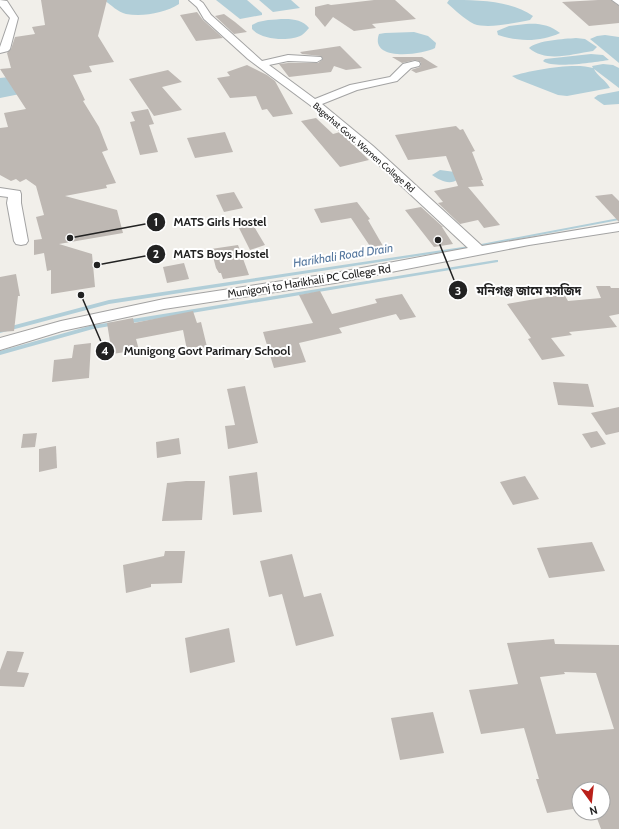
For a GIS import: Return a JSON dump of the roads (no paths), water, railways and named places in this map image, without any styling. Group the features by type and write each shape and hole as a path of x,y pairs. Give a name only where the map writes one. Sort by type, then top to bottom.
{"street":[{"name":"Bagerhat Govt. Women College Rd","path":"193,0 200,6 207,17 228,37 260,64 314,103 369,149 478,250"},
{"path":"0,3 4,3 14,18 5,49 0,50"},
{"path":"260,64 288,58 317,59"},
{"path":"314,103 354,87 393,79 407,66 415,64"},
{"path":"0,192 15,194 14,203 21,241"},
{"name":"Munigonj to Harikhali PC College Rd","path":"0,344 61,326 164,304 384,270 478,250 619,227"}],"water":[{"path":"104,0 179,0 179,4 161,12 147,15 133,15 120,12"},
{"path":"216,0 247,0 262,13 262,15 240,19"},
{"path":"259,0 291,0 300,8 273,12"},
{"path":"449,0 470,0 504,4 533,16 530,20 517,23 494,26 474,24 447,3"},
{"path":"268,20 296,20 305,24 309,28 302,35 290,39 269,38 256,33 252,29 252,25"},
{"path":"526,24 544,25 560,33 545,38 529,40 513,39 498,35 497,31 509,26"},
{"path":"414,32 428,36 436,43 435,48 419,53 398,54 389,53 382,49 378,43 379,34"},
{"path":"605,35 619,37 619,63 590,39"},
{"path":"558,39 585,39 597,47 593,51 560,56 543,55 536,53 529,48 538,43"},
{"path":"591,54 603,55 609,60 565,65 543,61 545,59"},
{"path":"603,64 613,65 619,68 619,88 594,69 610,88 567,96 558,95 512,76 530,71 564,66 585,66 593,68 592,66"},
{"path":"9,77 20,94 0,98 0,78"},
{"path":"619,91 619,104 604,105 594,98 598,95"},
{"path":"440,170 455,172 458,179 448,182 432,175"}],"waterway":[{"name":"Harikhali Road Drain","path":"0,331 109,302 476,246 619,219"},
{"name":"Harikhali Road Drain","path":"126,322 496,261"},
{"name":"Harikhali Road Drain","path":"0,353 93,327 114,324"}],"place":[{"name":"MATS Girls Hostel","path":"70,238"},
{"name":"মনিগঞ্জ জামে মসজিদ","path":"438,240"},
{"name":"MATS Boys Hostel","path":"97,265"},
{"name":"Munigong Govt Parimary School","path":"81,295"}]}
